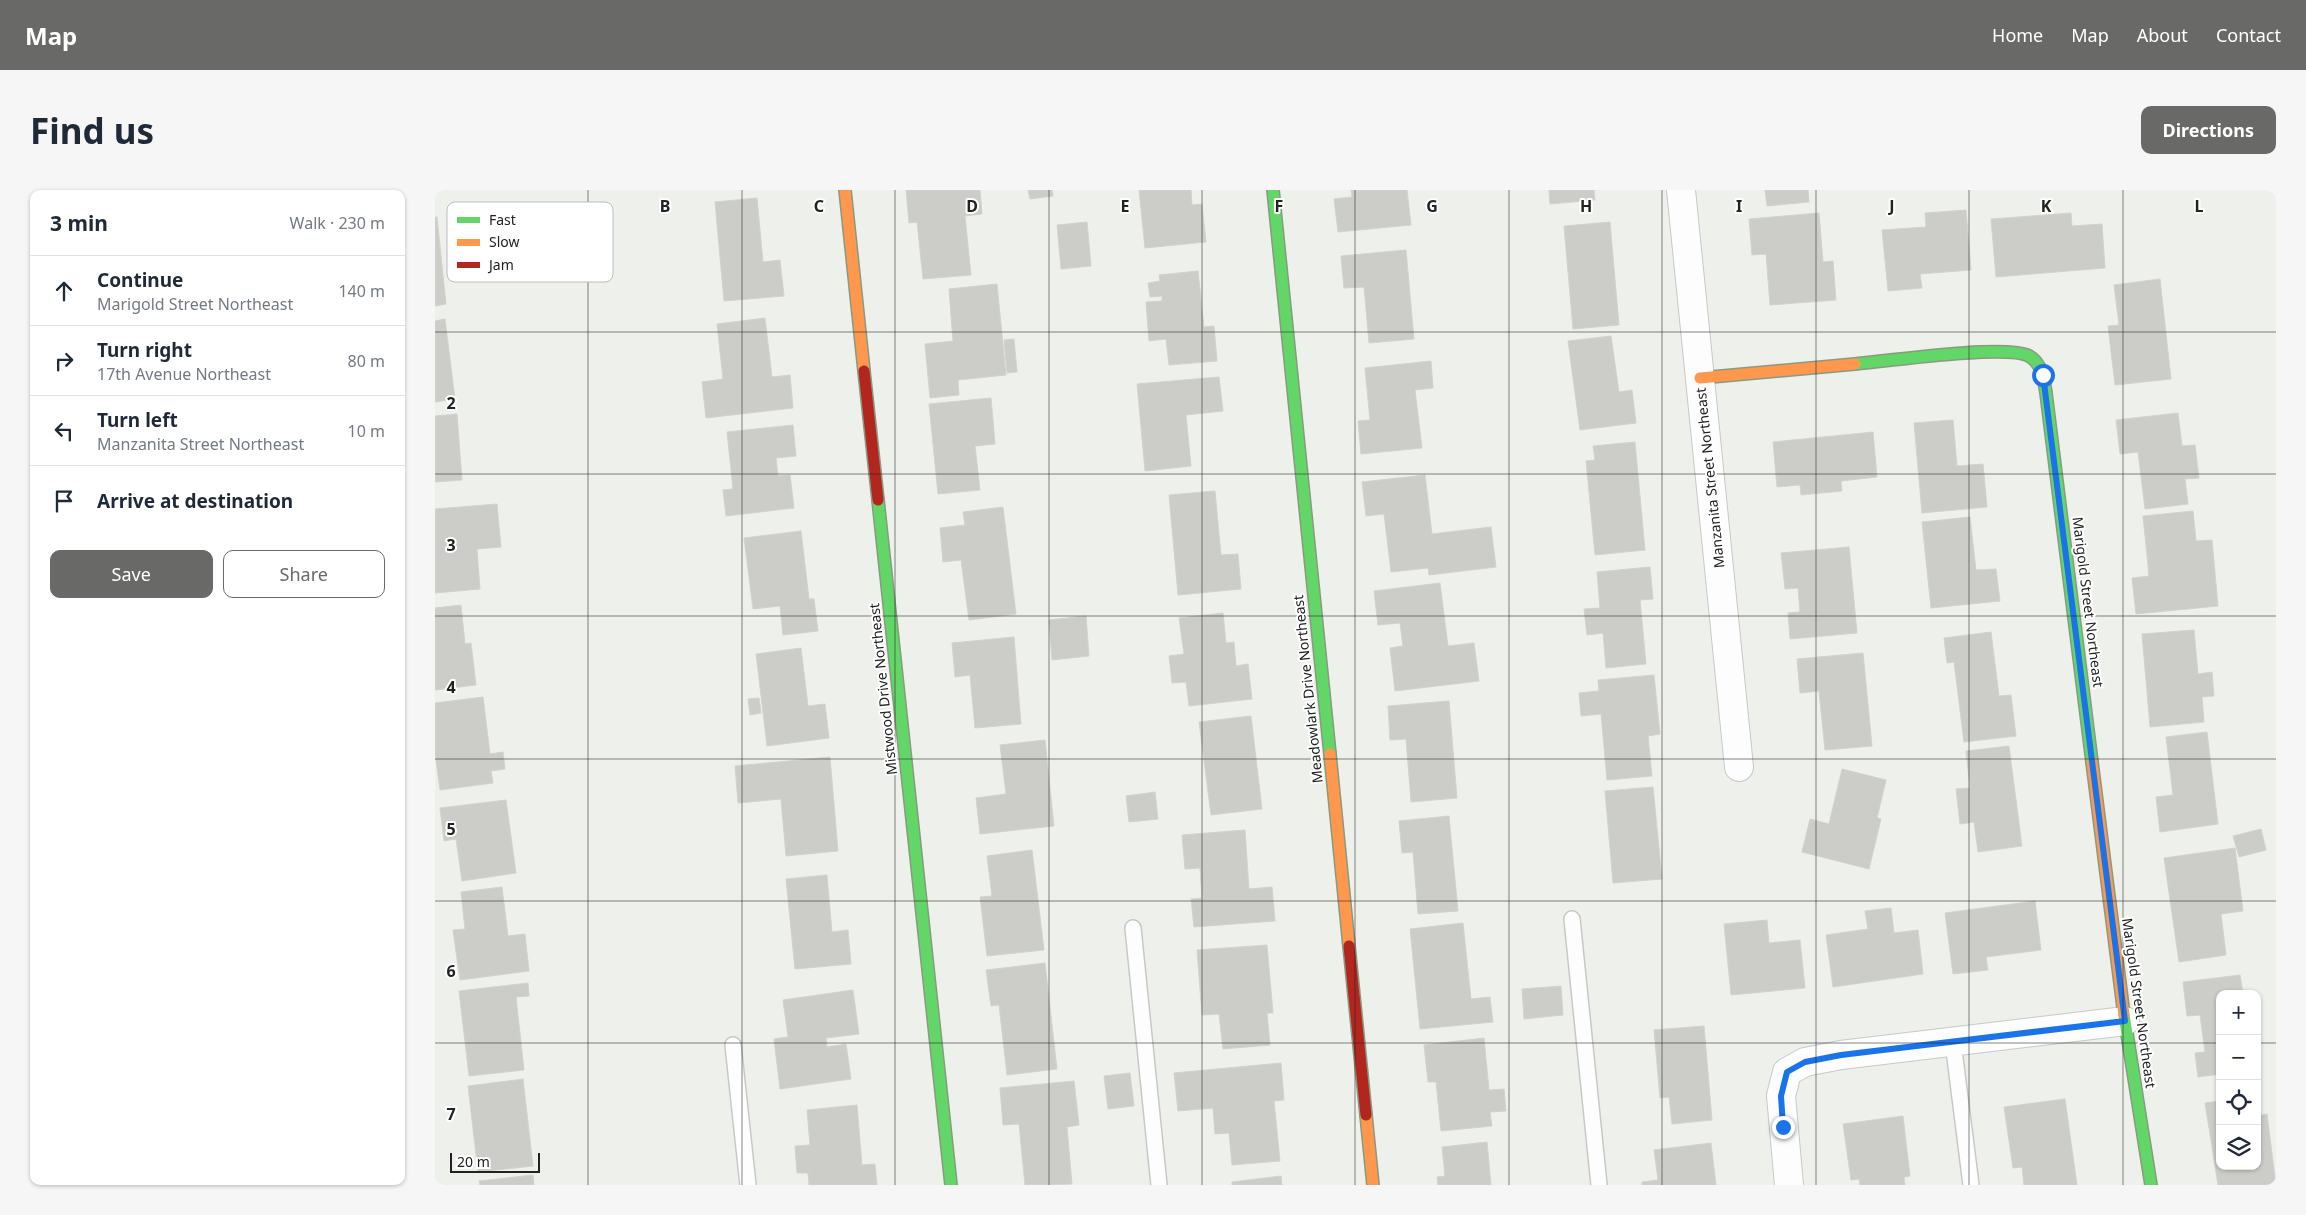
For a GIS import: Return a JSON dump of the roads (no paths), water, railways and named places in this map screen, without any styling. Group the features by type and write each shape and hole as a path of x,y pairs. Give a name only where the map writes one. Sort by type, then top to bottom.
{"street":[{"name":"Mistwood Drive Northeast","path":"845,190 951,1185"},
{"name":"Meadowlark Drive Northeast","path":"1273,190 1373,1185"},
{"name":"Manzanita Street Northeast","path":"1681,190 1739,767"},
{"name":"Marigold Street Northeast","path":"1699,378 2002,351 2021,352 2035,359 2043,375 2046,393 2125,1021 2151,1185"},
{"path":"1789,1185 1781,1096 1787,1072 1805,1062 2125,1021"}],"lane":[{"path":"1572,919 1599,1185"},
{"path":"1133,928 1159,1185"},
{"path":"1953,1042 1971,1185"},
{"path":"733,1046 748,1185"}]}
